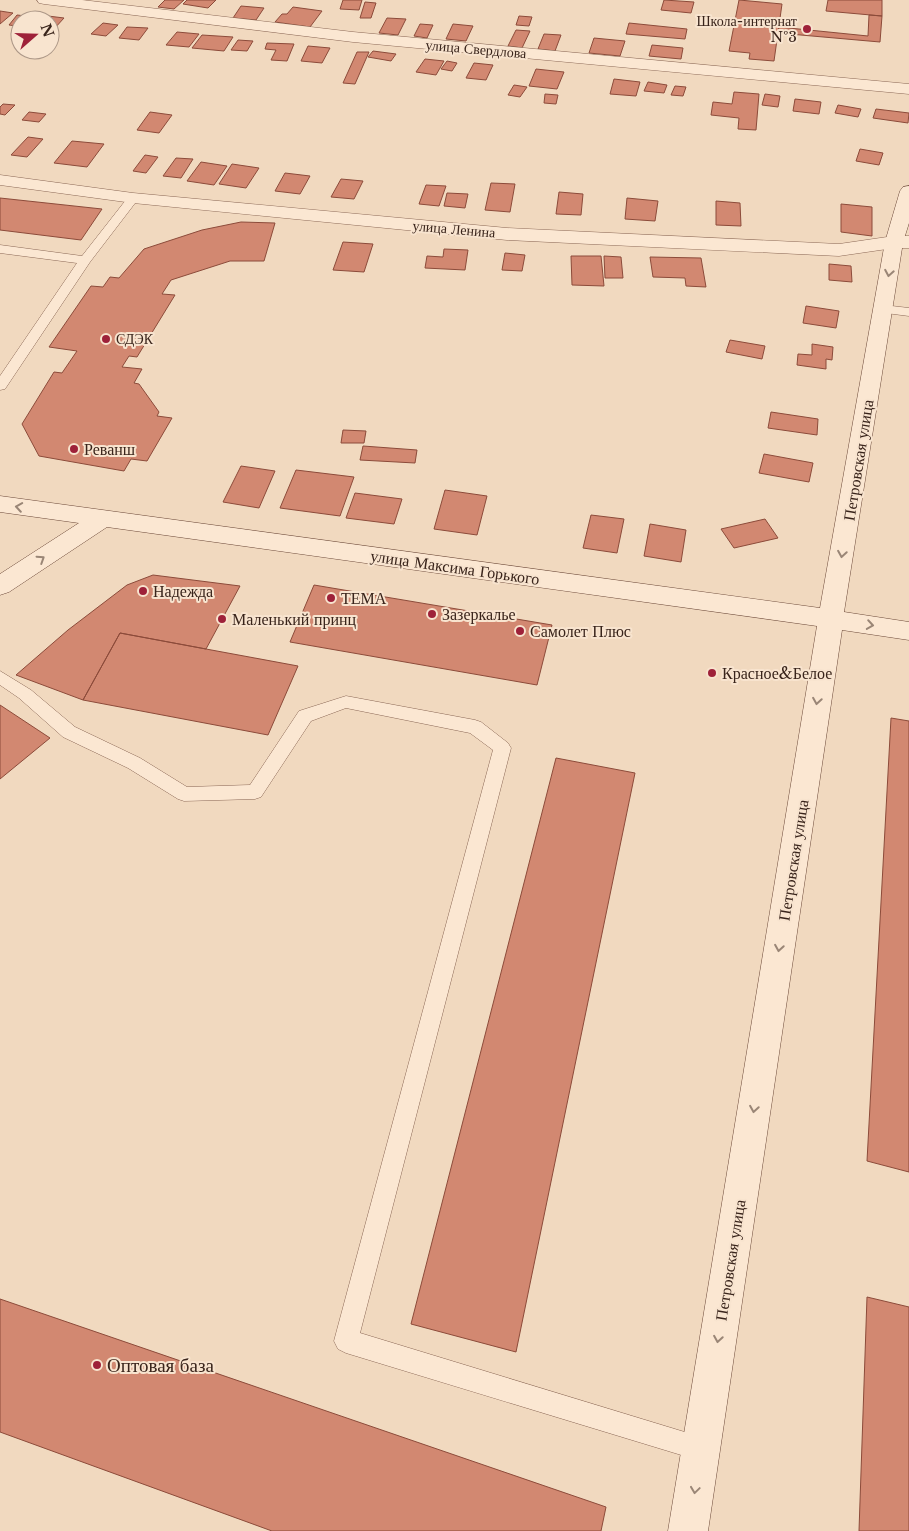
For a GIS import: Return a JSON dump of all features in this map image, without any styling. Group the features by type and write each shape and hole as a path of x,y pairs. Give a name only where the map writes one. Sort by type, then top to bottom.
{"main road":[{"name":"улица Свердлова","path":"44,0 353,37 909,89"},
{"name":"улица Ленина","path":"0,180 132,198 507,234 839,250 902,242"},
{"name":"Петровская улица","path":"688,1531 831,619 883,309 902,242 909,192"},
{"name":"улица Максима Горького","path":"0,504 909,631"},
{"path":"0,586 102,519"}],"lane":[{"path":"0,386 85,260 132,198"},
{"path":"0,249 85,260"},
{"path":"883,309 909,312"},
{"path":"0,677 25,694 70,732 134,762 184,794 255,792 305,716 346,702 475,727 502,748 346,1341 701,1449"}],"building":[{"path":"165,0 184,0 174,9 158,7"},
{"path":"187,0 216,0 208,8 183,4"},
{"path":"343,0 362,0 359,10 340,9"},
{"path":"664,0 694,2 691,13 661,10"},
{"path":"739,0 782,4 774,61 749,59 750,53 729,51"},
{"path":"828,0 882,0 882,16 826,11"},
{"path":"365,2 376,3 371,18 360,18"},
{"path":"241,6 264,8 256,20 233,18"},
{"path":"293,7 322,11 310,27 275,22 282,14 287,14"},
{"path":"0,11 10,13 10,16 0,24"},
{"path":"869,15 882,16 880,42 778,33 779,27 868,36"},
{"path":"519,16 532,17 529,26 516,25"},
{"path":"387,18 406,19 398,35 379,33"},
{"path":"103,23 118,25 106,36 91,34"},
{"path":"629,23 687,29 685,39 626,34"},
{"path":"420,24 433,25 427,38 414,36"},
{"path":"453,24 473,26 466,41 446,39"},
{"path":"127,27 148,28 139,40 119,38"},
{"path":"516,30 530,31 522,48 508,46"},
{"path":"177,32 199,34 189,47 166,45"},
{"path":"544,34 561,35 555,51 538,49"},
{"path":"202,35 233,37 224,51 192,48"},
{"path":"594,38 625,41 620,56 589,53"},
{"path":"238,40 253,41 247,51 231,50"},
{"path":"267,43 294,44 287,61 271,60 276,50 265,49"},
{"path":"652,45 683,48 681,59 649,56"},
{"path":"308,46 330,48 322,63 301,61"},
{"path":"373,51 396,54 391,61 368,57"},
{"path":"357,52 369,52 355,84 343,83"},
{"path":"425,59 444,61 436,75 416,72"},
{"path":"447,61 457,63 452,71 441,69"},
{"path":"474,63 493,65 486,80 466,78"},
{"path":"536,69 564,72 557,89 529,86"},
{"path":"614,79 640,82 636,96 610,94"},
{"path":"648,82 667,85 664,93 644,91"},
{"path":"514,85 527,87 520,97 508,95"},
{"path":"675,86 686,87 683,96 671,95"},
{"path":"734,92 759,94 756,130 738,129 739,118 711,115 713,102 732,104"},
{"path":"545,94 558,95 556,104 544,103"},
{"path":"765,94 780,96 778,107 762,105"},
{"path":"795,99 821,102 819,114 793,111"},
{"path":"3,104 15,105 5,115 0,114 0,107"},
{"path":"838,105 861,109 858,117 835,113"},
{"path":"876,109 909,113 908,123 873,118"},
{"path":"29,112 46,114 39,122 22,120"},
{"path":"150,112 172,115 159,133 137,130"},
{"path":"28,137 43,139 27,157 11,155"},
{"path":"72,141 104,144 87,167 54,163"},
{"path":"860,149 883,153 879,165 856,161"},
{"path":"145,155 158,157 146,173 133,171"},
{"path":"176,158 193,159 181,178 163,176"},
{"path":"201,162 227,166 214,185 187,181"},
{"path":"232,164 259,168 246,188 219,184"},
{"path":"285,173 310,176 300,194 275,191"},
{"path":"341,179 363,181 354,199 331,197"},
{"path":"491,183 515,184 510,212 485,210"},
{"path":"426,185 446,186 439,206 419,204"},
{"path":"559,192 583,194 581,215 556,214"},
{"path":"447,193 468,194 465,208 444,206"},
{"path":"0,198 102,209 81,240 0,230"},
{"path":"627,198 658,201 655,221 625,219"},
{"path":"716,201 740,203 741,226 716,225"},
{"path":"841,204 872,207 872,236 841,232"},
{"path":"241,222 275,223 264,261 230,261 171,280 162,294 175,295 137,357 129,356 122,367 142,369 134,383 139,384 159,412 157,416 172,418 147,461 131,459 124,471 39,456 22,424 54,372 62,373 77,351 49,347 91,286 103,287 110,277 119,278 144,249 202,230"},
{"path":"343,242 373,244 364,272 333,270"},
{"path":"444,249 468,250 465,270 425,268 427,256 443,257"},
{"path":"505,253 525,255 522,271 502,270"},
{"path":"571,256 601,256 604,286 572,285"},
{"path":"604,256 621,257 623,278 605,278"},
{"path":"650,257 701,258 706,287 686,286 685,278 653,277"},
{"path":"829,264 851,266 852,282 829,280"},
{"path":"806,306 839,311 836,328 803,323"},
{"path":"730,340 765,346 762,359 726,352"},
{"path":"812,344 833,347 832,360 826,359 826,369 797,365 798,354 812,355"},
{"path":"771,412 818,419 817,435 768,428"},
{"path":"343,430 366,431 364,443 341,443"},
{"path":"363,446 417,450 415,463 360,460"},
{"path":"764,454 813,463 809,482 759,473"},
{"path":"241,466 275,471 259,508 223,502"},
{"path":"296,470 354,477 340,516 280,508"},
{"path":"445,490 487,496 477,535 434,529"},
{"path":"355,493 402,499 394,524 346,518"},
{"path":"591,515 624,519 617,553 583,548"},
{"path":"765,519 778,538 734,548 721,529"},
{"path":"650,524 686,530 681,562 644,556"},
{"path":"153,575 240,586 206,649 120,633 83,700 16,675 68,630 127,585"},
{"path":"314,585 552,625 537,685 290,642"},
{"path":"120,633 298,666 268,735 83,700"},
{"path":"0,705 50,738 0,779"},
{"path":"891,718 909,721 909,1172 867,1161"},
{"path":"556,758 635,773 516,1352 411,1324"},
{"path":"867,1297 909,1307 909,1531 859,1531"},
{"name":"Оптовая база","path":"0,1299 606,1507 601,1531 272,1531 0,1432"}],"place":[{"name":"Школа-интернат №3","path":"807,29"},
{"name":"СДЭК","path":"106,339"},
{"name":"Реванш","path":"74,449"},
{"name":"Надежда","path":"143,591"},
{"name":"ТЕМА","path":"331,598"},
{"name":"Зазеркалье","path":"432,614"},
{"name":"Маленький принц","path":"222,619"},
{"name":"Самолет Плюс","path":"520,631"},
{"name":"Красное&Белое","path":"712,673"},
{"name":"Оптовая база","path":"97,1365"}]}
